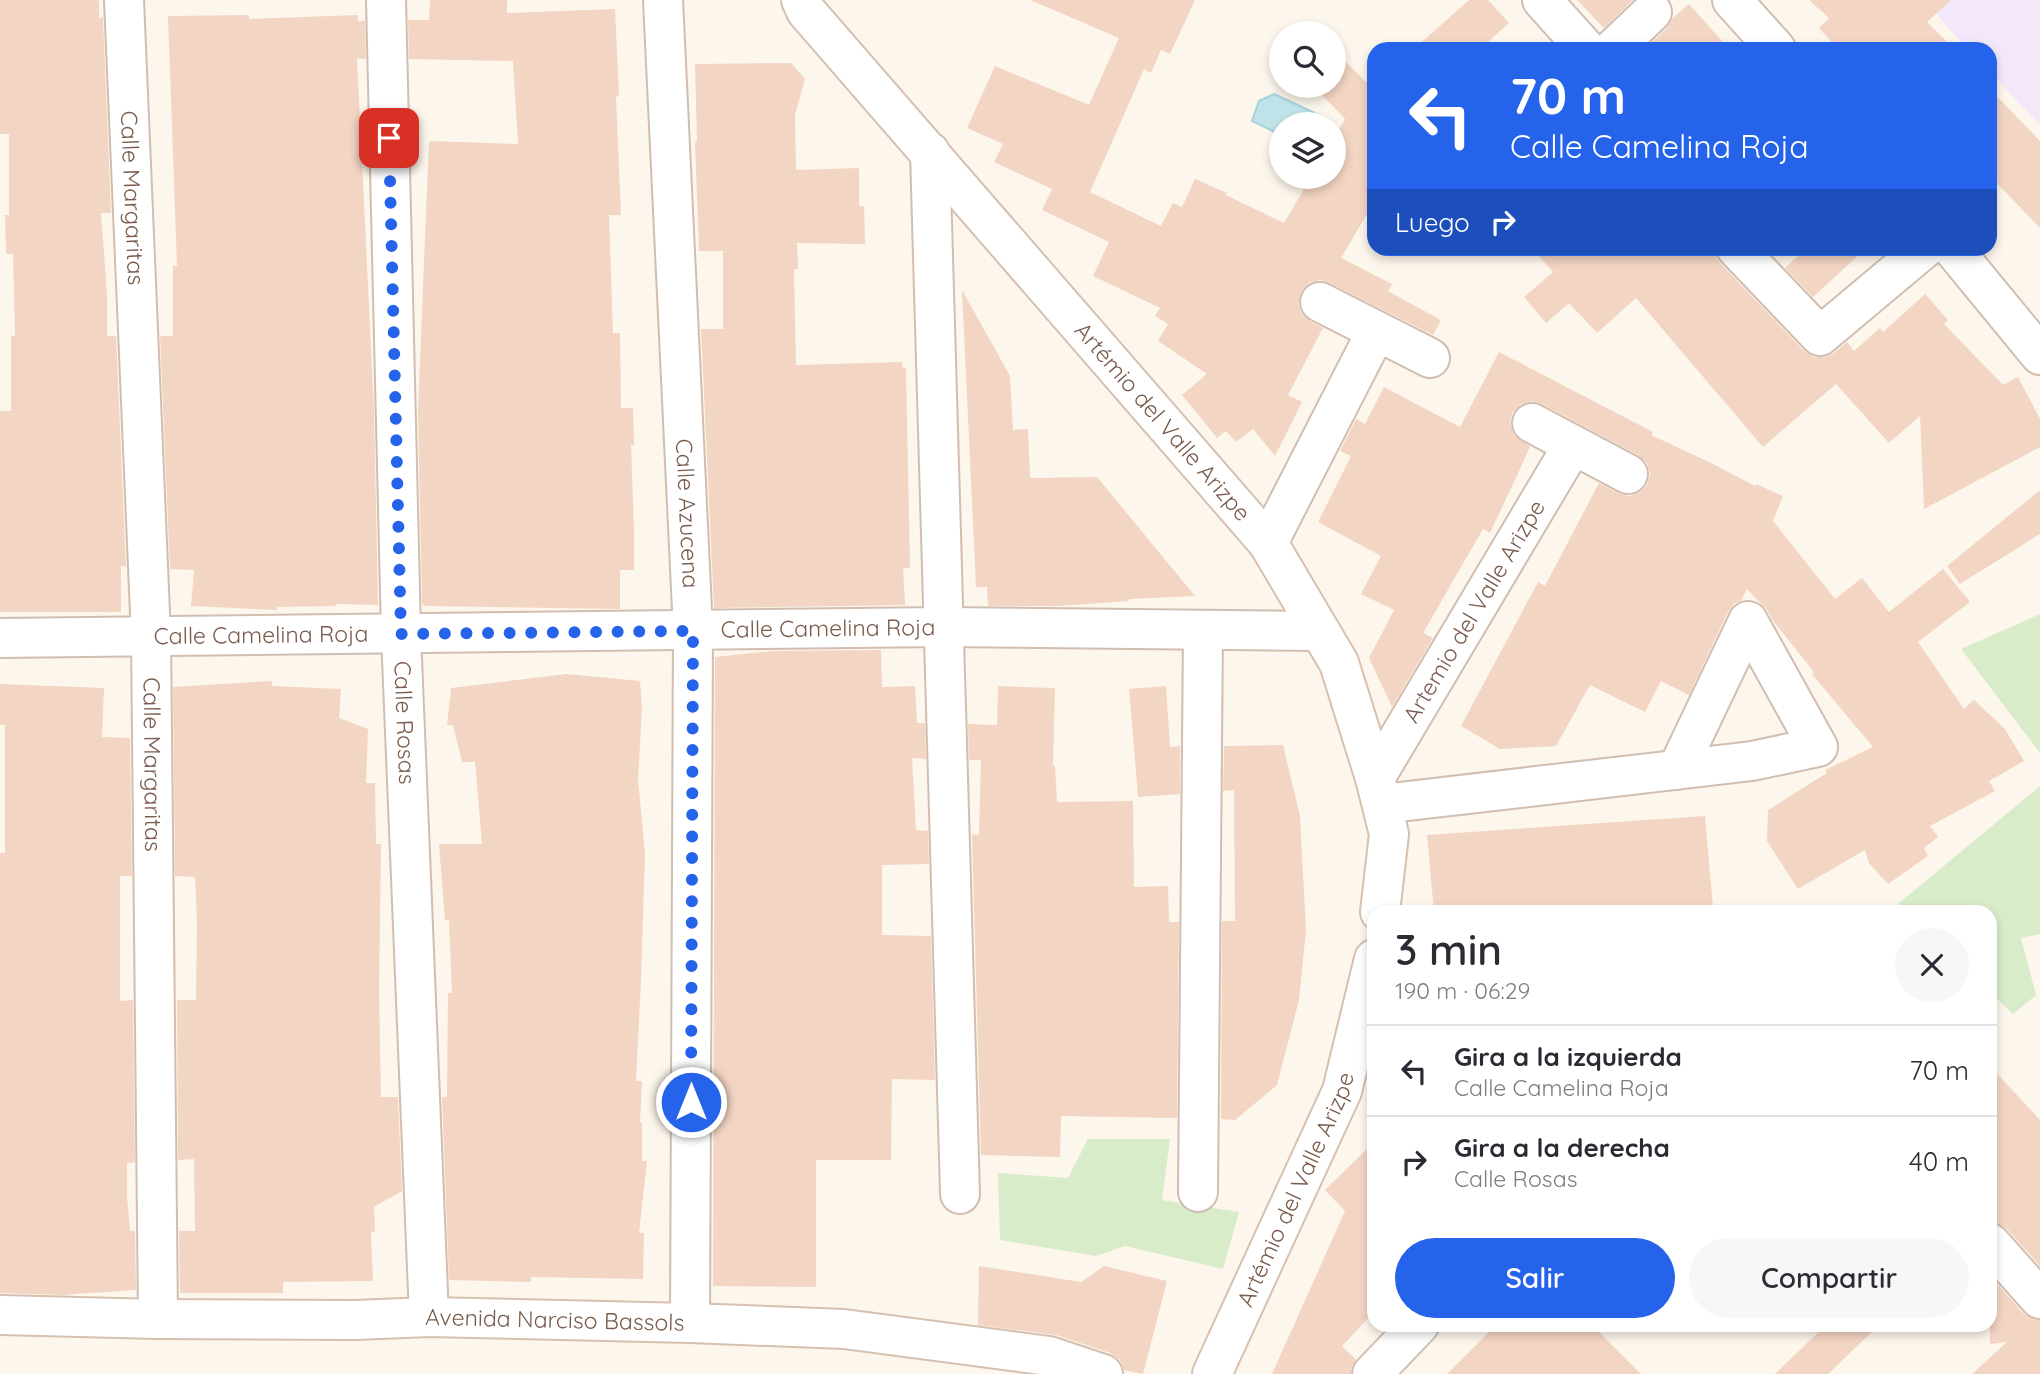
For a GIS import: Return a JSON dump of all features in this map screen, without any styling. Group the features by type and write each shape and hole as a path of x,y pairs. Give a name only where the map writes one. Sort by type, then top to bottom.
{"street":[{"name":"Calle Margaritas","path":"124,0 151,637 158,1319"},
{"name":"Calle Rosas","path":"386,0 401,634 429,1317"},
{"name":"Calle Azucena","path":"663,0 693,631 690,1323"},
{"name":"Artémio del Valle Arizpe","path":"801,0 806,11 1268,543 1339,663 1389,834 1381,905"},
{"path":"1542,0 1580,42"},
{"path":"1732,0 1770,42"},
{"path":"1620,42 1652,12"},
{"path":"930,152 960,1194"},
{"path":"1744,256 1821,336 1916,256"},
{"path":"1959,256 2040,355"},
{"path":"1320,302 1430,358"},
{"path":"1268,543 1376,332"},
{"path":"1532,423 1628,474"},
{"name":"Artemio del Valle Arizpe","path":"1378,791 1573,445"},
{"name":"Calle Camelina Roja","path":"0,638 943,627 1320,631"},
{"path":"1198,1192 1203,631"},
{"path":"1378,791 1677,770"},
{"name":"Artémio del Valle Arizpe","path":"1212,1374 1342,1091 1367,988"},
{"path":"1997,1251 2040,1299"},
{"name":"Avenida Narciso Bassols","path":"0,1315 355,1320 429,1317 844,1329 1049,1356 1103,1374"},
{"path":"1372,1374 1412,1332"}],"shaded area":[{"path":"1923,0 2040,0 2040,125 1997,79 1997,42 1962,42"}],"green space":[{"path":"2040,614 2040,753 1961,649"},
{"path":"2040,786 2040,934 2021,938 2036,995 2013,1014 1997,999 1997,905 1898,904"},
{"path":"1088,1139 1170,1139 1162,1200 1239,1212 1223,1269 1125,1246 1096,1256 1000,1240 998,1173 1068,1178"}],"water":[{"path":"1269,96 1283,98 1313,112 1269,112 1269,129 1252,121 1259,101"}],"building":[{"path":"0,0 99,0 99,18 103,17 111,213 101,213 107,336 116,336 126,567 121,566 121,612 0,612 0,411 11,411 11,336 15,336 13,254 6,254 9,134 0,134"},
{"path":"430,0 507,0 507,13 615,9 621,215 609,215 613,333 620,333 621,408 633,408 634,445 631,445 634,570 620,570 620,609 422,604 418,410 429,141 518,144 513,61 409,59 408,20 429,20"},
{"path":"1030,0 1195,0 1170,54 1161,50 1151,73 1144,69 1090,192 1161,226 1173,203 1182,207 1195,179 1284,223 1304,189 1346,189 1346,112 1338,112 1325,98 1346,98 1346,62 1367,80 1367,214 1341,258 1392,284 1388,291 1441,320 1433,335 1330,283 1320,280 1309,283 1301,292 1298,304 1302,314 1323,328 1288,395 1302,402 1275,456 1253,429 1236,442 1226,431 1217,438 1182,395 1207,374 1158,341 1168,324 1155,316 1160,308 1093,276 1109,242 1042,210 1052,189 994,162 1003,144 967,128 995,66 1089,105 1119,38"},
{"path":"1469,0 1488,0 1509,23 1488,42 1422,42"},
{"path":"1577,0 1633,0 1604,28"},
{"path":"1809,0 1951,0 1927,22 1947,42 1832,42 1819,28 1829,18"},
{"path":"1689,4 1723,42 1652,42"},
{"path":"249,15 249,19 358,15 358,21 365,21 366,59 357,58 374,410 378,605 336,604 277,607 277,610 191,606 194,570 170,569 160,336 173,336 173,266 177,266 168,16"},
{"path":"791,63 805,79 795,115 796,170 859,168 859,206 864,206 865,244 797,243 798,269 794,269 796,365 902,362 903,368 906,368 910,568 903,568 905,605 714,608 701,329 723,329 723,251 699,251 695,64"},
{"path":"1997,96 2040,141 2040,228 1997,183"},
{"path":"1539,256 1716,256 1804,351 1814,357 1825,357 1834,353 1847,342 1854,351 1880,328 1883,332 1925,294 1948,320 1944,324 2003,385 2018,377 2040,419 2040,447 1924,509 1920,416 1889,443 1836,384 1763,447 1636,298 1597,333 1569,303 1546,323 1524,297 1553,272"},
{"path":"1798,256 1857,256 1813,297 1785,268"},
{"path":"962,290 1010,376 1013,430 1028,429 1030,478 1097,477 1195,596 1057,606 988,606 987,587 976,587"},
{"path":"1499,352 1653,432 1651,435 1755,486 1756,484 1783,496 1773,521 1835,599 1862,578 1889,612 1943,569 1970,602 1918,642 1964,709 1974,700 2005,729 2024,761 1989,781 1995,791 1930,826 1938,837 1924,848 1928,856 1888,884 1869,863 1865,850 1798,889 1767,841 1768,810 1827,773 1825,770 1873,747 1812,674 1814,672 1767,610 1747,589 1741,601 1735,603 1728,612 1689,695 1661,681 1645,712 1590,685 1556,746 1500,749 1461,726 1538,582 1545,586 1599,483 1629,496 1640,492 1647,485 1650,474 1647,463 1638,455 1532,401 1520,405 1512,413 1510,423 1514,435 1530,447 1514,482 1490,533 1483,529 1423,633 1433,638 1392,707 1369,658 1394,610 1361,594 1381,556 1318,522 1351,456 1340,451 1356,419 1365,424 1384,387 1460,427"},
{"path":"2040,490 2040,534 1960,584 1947,566"},
{"path":"881,650 882,687 915,686 917,723 925,723 926,759 912,758 916,830 928,831 929,864 882,865 882,935 931,936 935,1080 892,1079 891,1160 816,1160 816,1287 713,1286 715,657 772,651"},
{"path":"567,674 640,681 642,707 638,780 645,853 636,1081 642,1081 642,1161 647,1161 639,1233 644,1233 643,1279 531,1277 531,1282 449,1280 442,1097 447,1097 448,993 452,993 449,920 445,920 439,844 482,844 475,762 462,762 453,725 447,725 451,688"},
{"path":"272,681 272,686 341,689 339,718 368,729 366,783 375,783 376,844 381,844 381,1097 398,1097 402,1191 374,1207 375,1232 371,1232 373,1281 283,1282 283,1293 180,1293 179,1231 195,1231 194,1159 178,1160 177,1000 196,1000 197,921 195,877 175,876 173,687"},
{"path":"0,684 104,688 102,737 130,738 132,876 120,876 120,1001 133,1000 135,1162 127,1163 127,1196 130,1231 135,1231 136,1290 60,1295 0,1293 0,853 5,853 5,725 0,725"},
{"path":"998,686 1055,688 1053,766 1057,802 1133,801 1134,887 1168,886 1169,922 1179,922 1177,1118 1061,1116 1060,1157 981,1155 972,834 979,835 981,760 969,760 968,724 997,725"},
{"path":"1166,686 1170,747 1180,746 1180,794 1138,797 1129,689"},
{"path":"1283,745 1300,816 1306,931 1299,1000 1277,1085 1235,1120 1221,1119 1222,921 1235,921 1234,790 1223,791 1224,746"},
{"path":"1705,816 1713,905 1433,905 1427,835"},
{"path":"1997,1074 2040,1120 2040,1266 2006,1228 1997,1223"},
{"path":"1367,1149 1367,1319 1342,1346 1356,1360 1351,1374 1272,1374 1345,1211 1325,1190"},
{"path":"979,1266 1081,1282 1104,1266 1167,1281 1143,1374 1124,1370 1120,1360 1110,1353 1056,1335 978,1325"},
{"path":"1997,1284 2024,1314 2040,1320 2040,1374 1972,1374 2007,1342 1990,1344 1990,1332 1997,1332"},
{"path":"1489,1332 1599,1332 1641,1374 1447,1374"},
{"path":"1819,1332 1872,1332 1828,1374 1775,1374"}],"route":[{"path":"389,138 401,634 693,631 691,1102"}]}
